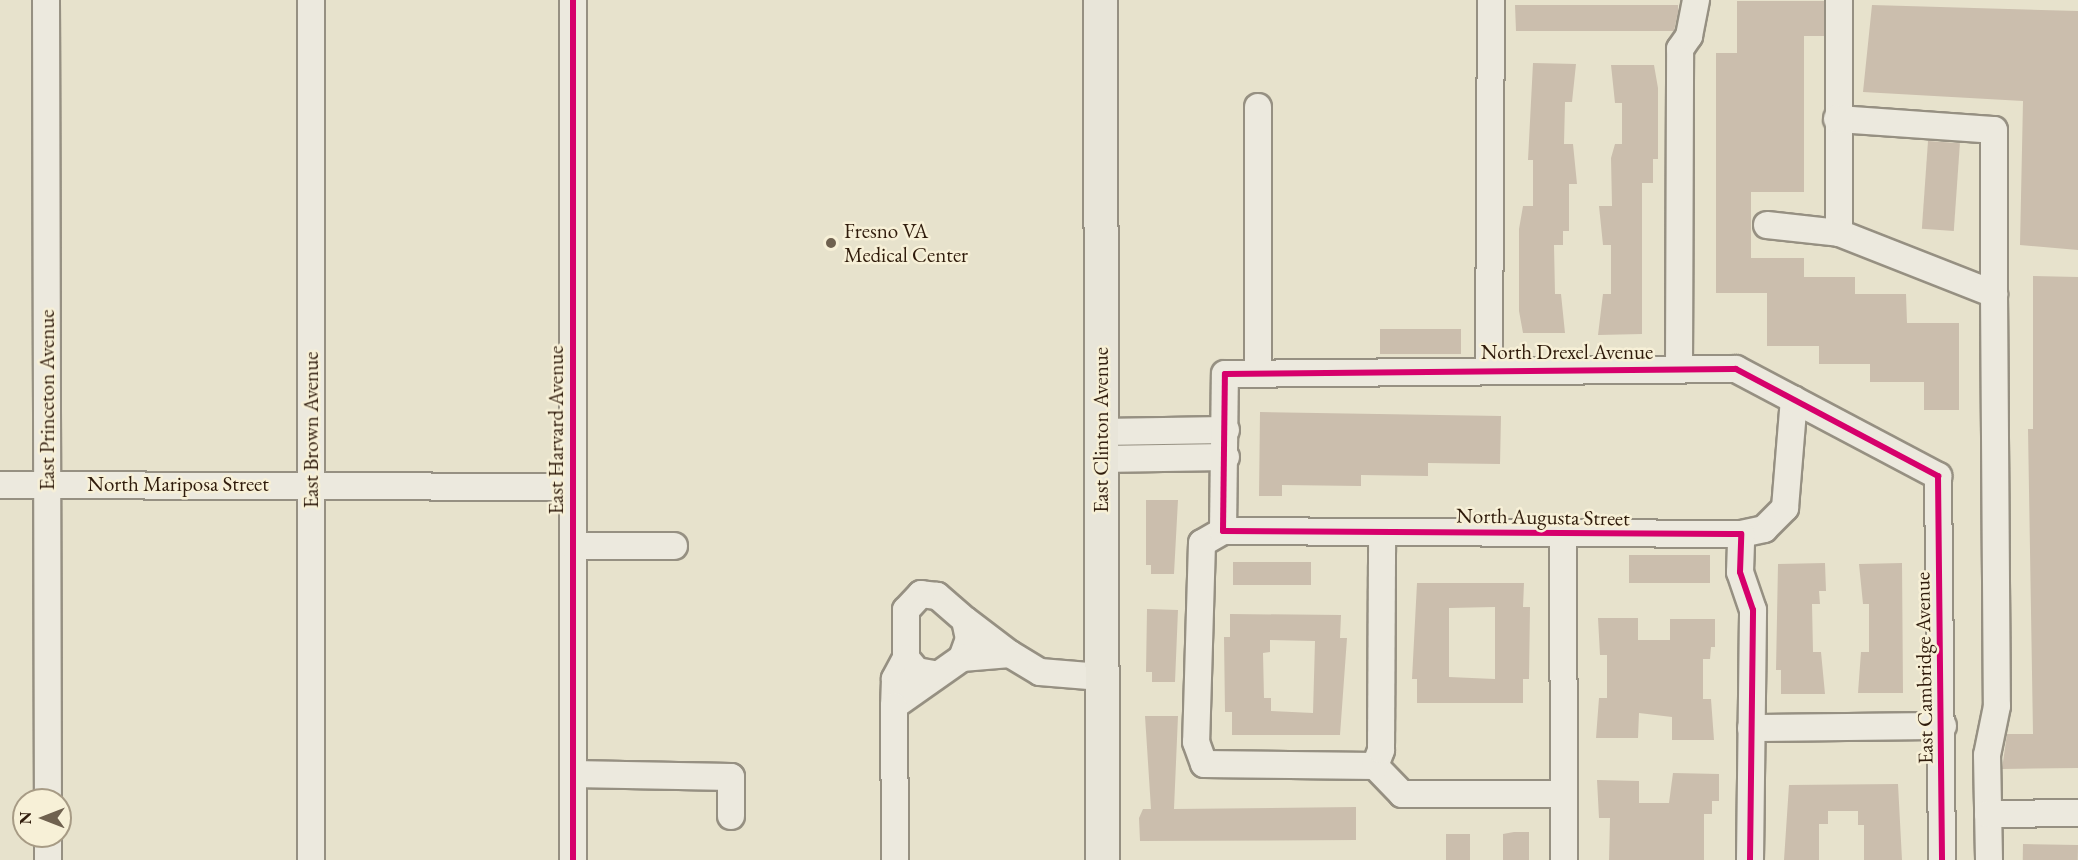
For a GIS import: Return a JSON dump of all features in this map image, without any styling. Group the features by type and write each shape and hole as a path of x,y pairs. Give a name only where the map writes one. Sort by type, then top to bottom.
{"main road":[{"name":"East Clinton Avenue","path":"1100,0 1101,860"}],"street":[{"name":"East Princeton Avenue","path":"46,0 48,788"},
{"name":"East Brown Avenue","path":"311,0 311,860"},
{"name":"East Harvard Avenue","path":"573,0 573,860"},
{"path":"1489,369 1491,0"},
{"path":"1679,369 1679,56 1696,0"},
{"path":"1839,0 1839,233"},
{"path":"1258,107 1258,373"},
{"path":"1838,119 1994,130 1997,706 1987,755 1989,860"},
{"path":"1767,225 1839,233 1994,294"},
{"name":"North Drexel Avenue","path":"1226,430 1225,374 1489,369 1736,369 1938,476"},
{"name":"North Augusta Street","path":"1223,531 1563,535 1741,534 1764,529 1785,508 1794,399"},
{"path":"1101,446 1226,430 1223,531 1202,543 1196,742 1204,764 1375,766 1402,795 1564,794"},
{"path":"1101,446 1226,457"},
{"name":"East Cambridge Avenue","path":"1938,476 1943,726 1942,860"},
{"name":"North Mariposa Street","path":"0,485 311,484 573,487"},
{"path":"1375,766 1381,750 1382,532"},
{"path":"1741,534 1740,572 1753,610 1750,860"},
{"path":"1563,535 1564,860"},
{"path":"573,546 674,546"},
{"path":"895,860 894,706 896,679 906,658 906,610 921,594 938,596 1010,654 1046,674 1101,677"},
{"path":"962,658 969,639 965,620"},
{"path":"894,706 934,674 962,658 1010,654"},
{"path":"906,658 917,671 934,674"},
{"path":"1751,728 1943,726"},
{"path":"573,774 731,777 731,816"},
{"path":"1988,814 2078,813"}],"building":[{"path":"1737,1 1824,1 1824,36 1804,36 1804,192 1751,192 1751,258 1804,258 1804,277 1855,277 1855,294 1906,294 1907,323 1959,323 1959,410 1924,410 1924,382 1870,382 1870,364 1819,364 1819,346 1767,346 1767,293 1716,293 1716,53 1737,53"},
{"path":"1515,5 1678,5 1678,12 1674,31 1516,31"},
{"path":"1872,5 2078,11 2078,250 2020,245 2023,101 1863,92"},
{"path":"1533,63 1576,64 1572,102 1565,102 1564,144 1573,144 1577,184 1569,184 1569,231 1563,231 1563,245 1554,245 1555,294 1561,294 1565,333 1523,333 1519,311 1519,229 1523,206 1533,206 1533,160 1528,160"},
{"path":"1611,65 1654,65 1658,88 1658,159 1653,159 1653,183 1642,183 1642,334 1598,335 1603,294 1611,294 1611,245 1603,245 1599,206 1612,206 1611,158 1615,144 1622,144 1622,103 1615,103"},
{"path":"1928,141 1960,143 1954,231 1922,229"},
{"path":"2033,276 2078,277 2078,768 2002,769 2007,734 2033,734 2028,429 2033,429"},
{"path":"1380,329 1461,329 1461,354 1380,354"},
{"path":"1260,412 1501,416 1500,464 1428,463 1428,476 1361,475 1361,486 1282,485 1282,496 1259,496"},
{"path":"1146,500 1178,500 1174,574 1151,574 1151,565 1146,565"},
{"path":"1629,555 1710,555 1710,583 1629,583"},
{"path":"1233,562 1311,562 1311,585 1233,585"},
{"path":"1825,563 1826,591 1819,591 1820,604 1812,604 1813,652 1821,652 1825,694 1781,694 1781,670 1776,670 1778,564"},
{"path":"1902,563 1903,693 1858,693 1861,652 1869,652 1869,604 1863,604 1859,564"},
{"path":"1417,583 1524,583 1523,607 1530,607 1529,679 1523,679 1523,703 1417,703 1417,679 1412,679","holes":["1495,607 1495,679 1449,677 1449,608"]},
{"path":"1147,609 1178,610 1175,682 1152,682 1152,672 1146,672"},
{"path":"1230,614 1341,615 1340,638 1347,638 1340,735 1232,735 1232,712 1225,712 1224,637 1230,637","holes":["1270,640 1315,641 1313,713 1271,711 1271,698 1264,698 1263,653 1270,652"]},
{"path":"1598,618 1638,618 1638,640 1670,640 1670,619 1715,619 1715,647 1711,647 1710,659 1703,659 1703,699 1711,699 1714,740 1672,740 1672,717 1639,713 1638,738 1596,738 1599,698 1607,698 1607,655 1600,655"},
{"path":"1145,716 1178,716 1174,809 1356,807 1356,840 1140,841 1139,818 1143,809 1151,809"},
{"path":"1673,773 1719,774 1719,801 1712,801 1712,814 1704,814 1704,860 1609,860 1610,818 1599,818 1597,780 1639,781 1639,803 1669,803"},
{"path":"1898,784 1902,860 1864,860 1864,825 1858,825 1858,811 1828,811 1828,824 1819,824 1819,860 1784,860 1789,785"},
{"path":"1529,832 1529,860 1503,860 1503,834"},
{"path":"1446,834 1470,834 1470,860 1446,860"},
{"path":"2023,844 2078,845 2078,860 2023,860"}],"cycle path":[{"path":"573,0 573,860"},
{"path":"1750,860 1753,610 1740,572 1741,534 1223,531 1225,374 1736,369 1938,476 1942,860"}],"place":[{"name":"Fresno VA Medical Center","path":"831,243"}]}
